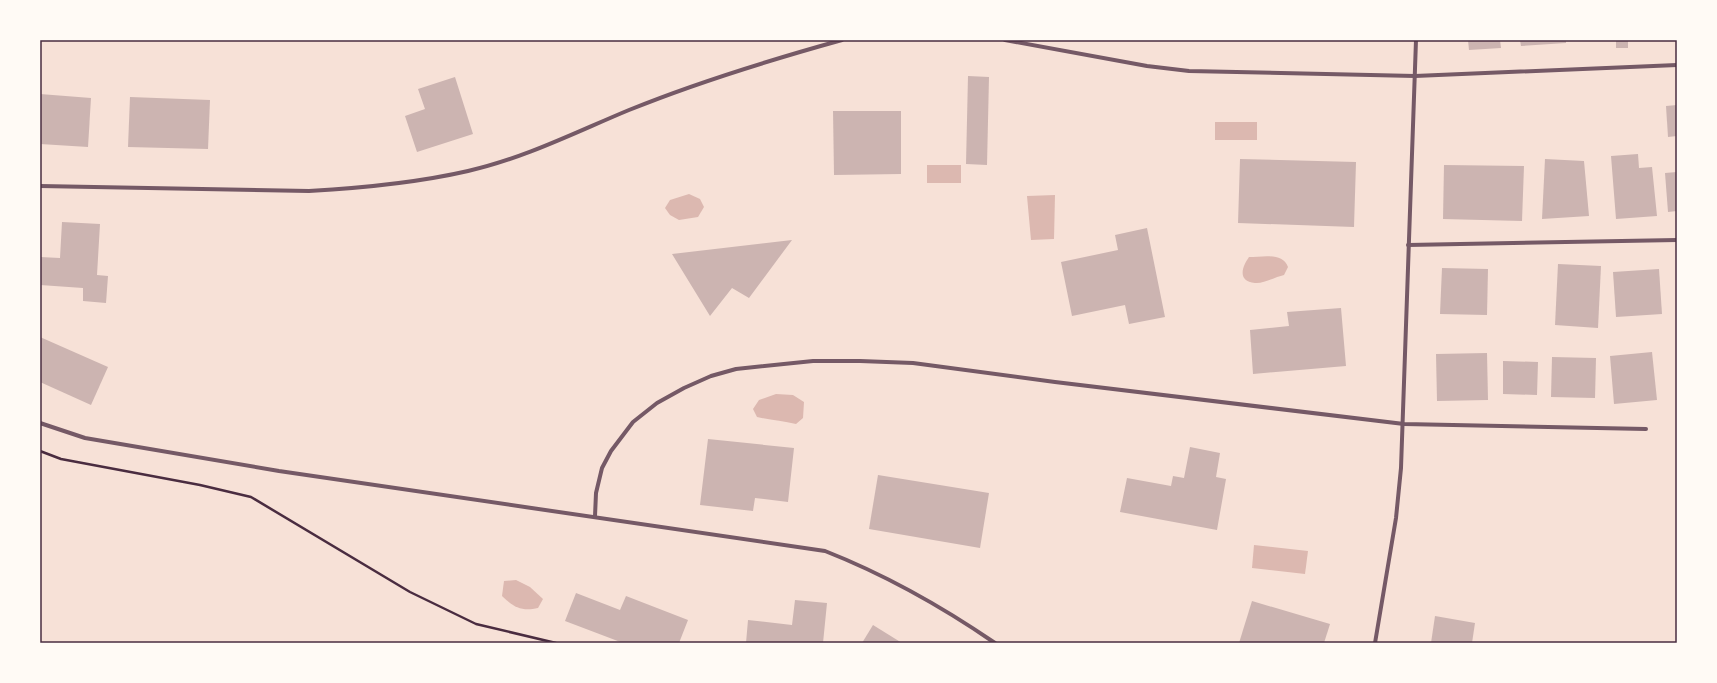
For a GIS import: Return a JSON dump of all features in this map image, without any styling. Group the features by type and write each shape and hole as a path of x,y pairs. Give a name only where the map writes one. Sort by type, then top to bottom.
{"street":[{"path":"40,186 309,191 348,189 432,178 468,171 512,159 670,95 804,50 842,40"},
{"path":"1005,40 1147,66 1189,71 1415,76 1677,65"},
{"path":"1375,643 1396,518 1404,424 1408,245 1416,40"},
{"path":"1408,245 1677,240"},
{"path":"595,516 596,493 602,468 611,451 633,422 657,403 710,376 736,369 813,361 913,363 1062,383 1404,424 1646,429"},
{"path":"40,423 61,431 106,442 279,471 595,516 825,551 867,567 902,585 954,615 995,643"}],"path":[{"path":"40,451 61,459 200,485 251,497 403,588 476,624 556,643"}],"shaded area":[{"path":"1215,122 1257,122 1257,140 1215,140"},
{"path":"927,165 961,165 961,183 927,183"},
{"path":"689,194 700,199 704,207 698,217 679,220 670,215 665,208 670,200"},
{"path":"1055,195 1054,239 1031,240 1027,196"},
{"path":"1249,257 1277,257 1282,259 1288,267 1284,275 1262,282 1249,282 1243,277 1243,269"},
{"path":"776,394 793,395 804,402 803,418 796,424 757,417 753,409 759,400"},
{"path":"1254,545 1308,551 1305,574 1252,568"},
{"path":"516,580 530,587 543,599 538,608 518,608 502,596 504,581"}],"building":[{"path":"1468,40 1500,40 1501,48 1469,50"},
{"path":"1520,40 1566,40 1566,43 1521,46"},
{"path":"1616,40 1628,40 1628,48 1616,48"},
{"path":"968,76 989,77 987,165 966,164"},
{"path":"455,77 473,134 417,152 405,116 425,109 418,89"},
{"path":"40,94 91,98 88,147 40,144"},
{"path":"130,97 210,100 208,149 128,147"},
{"path":"1677,105 1677,136 1668,137 1666,106"},
{"path":"833,111 901,111 901,174 834,175"},
{"path":"1638,154 1639,168 1652,167 1657,216 1616,219 1611,156"},
{"path":"1240,159 1356,162 1354,227 1238,223"},
{"path":"1545,159 1584,161 1589,216 1542,219"},
{"path":"1444,165 1524,166 1522,221 1443,219"},
{"path":"1677,172 1677,211 1668,212 1665,173"},
{"path":"62,222 100,224 97,275 108,276 106,303 83,301 83,288 40,285 40,257 60,258"},
{"path":"1147,228 1165,317 1129,324 1125,305 1072,316 1061,262 1118,250 1115,235"},
{"path":"792,240 749,298 732,288 710,316 672,254"},
{"path":"1558,264 1601,266 1598,328 1555,325"},
{"path":"1442,268 1488,269 1487,315 1440,314"},
{"path":"1659,269 1662,314 1616,317 1613,272"},
{"path":"1341,308 1346,366 1253,374 1250,330 1289,326 1287,312"},
{"path":"40,337 108,367 91,405 40,382"},
{"path":"1652,352 1657,400 1614,404 1610,356"},
{"path":"1487,353 1488,400 1437,401 1436,354"},
{"path":"1552,357 1596,358 1595,398 1551,397"},
{"path":"1503,361 1538,362 1537,395 1503,394"},
{"path":"708,439 794,448 788,502 755,498 753,511 700,505"},
{"path":"1190,447 1220,453 1216,477 1226,479 1217,530 1120,512 1127,478 1171,486 1173,476 1184,478"},
{"path":"878,475 989,493 980,548 869,529"},
{"path":"576,593 620,610 626,596 688,620 679,643 623,643 565,621"},
{"path":"795,600 827,603 823,643 746,643 748,620 792,625"},
{"path":"1252,601 1330,624 1324,643 1239,643"},
{"path":"1435,616 1475,623 1472,643 1431,643"},
{"path":"873,625 902,643 862,643"}]}
